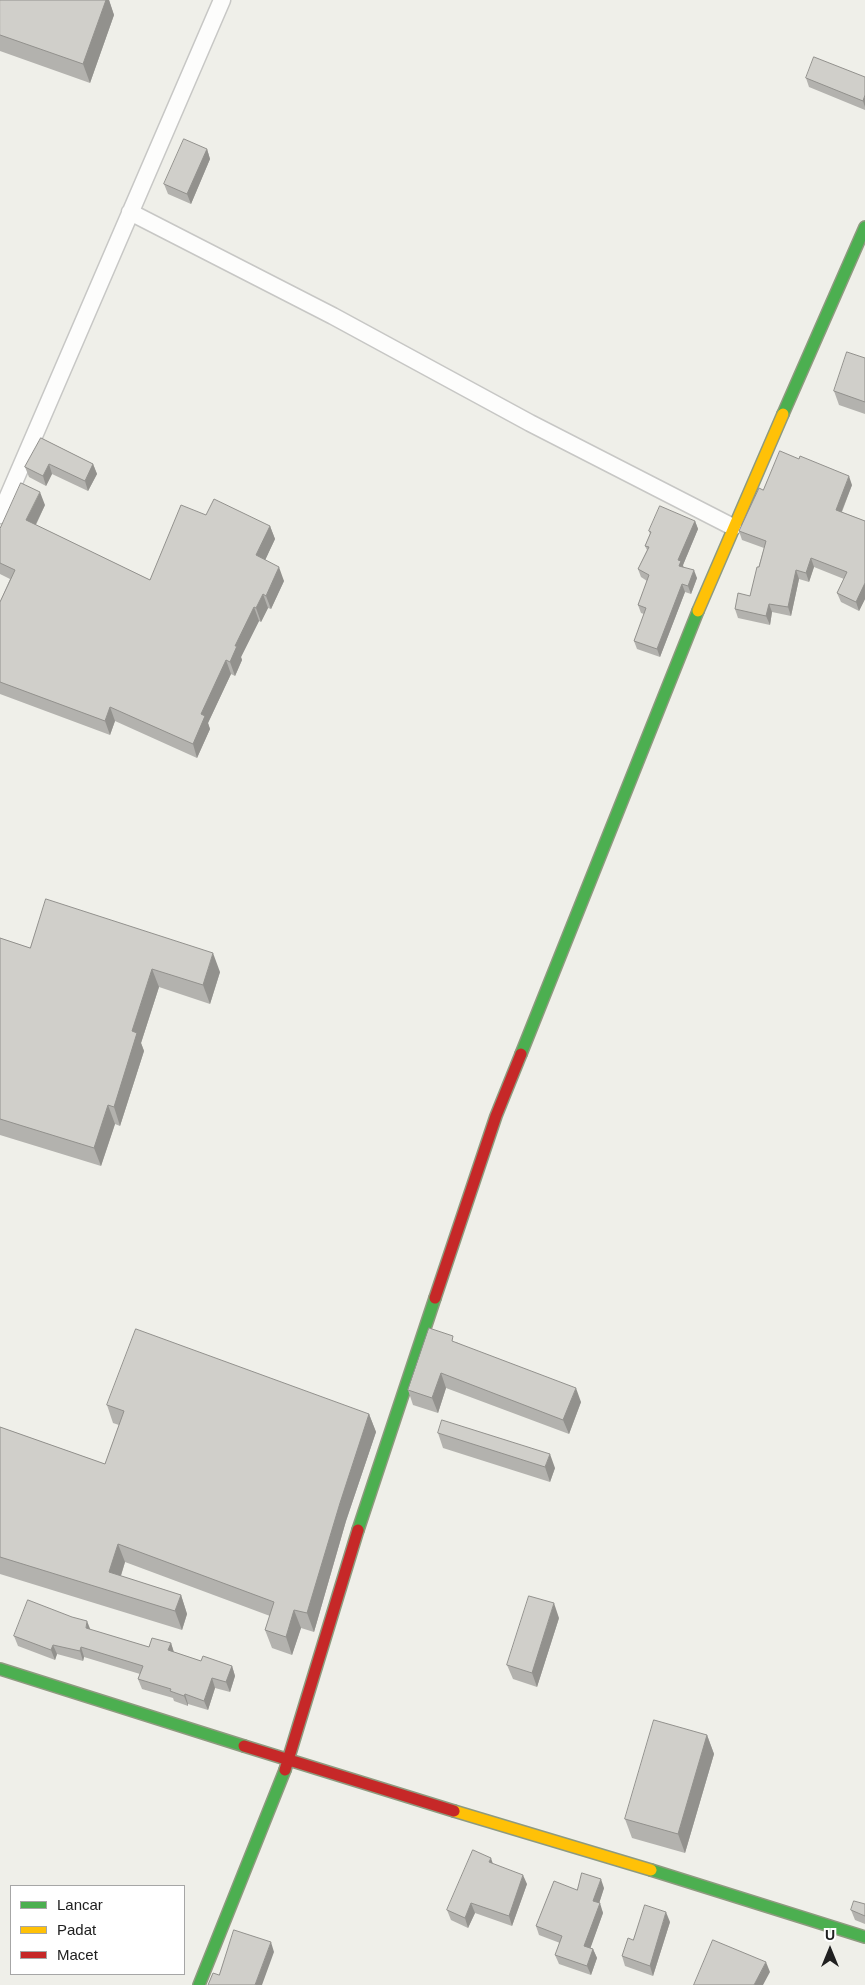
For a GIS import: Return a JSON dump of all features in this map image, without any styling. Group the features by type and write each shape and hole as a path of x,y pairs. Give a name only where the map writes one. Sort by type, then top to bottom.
{"street":[{"path":"0,515 222,0"},
{"path":"130,212 333,316 530,423 734,527"},
{"path":"199,1985 288,1760 359,1525 496,1116 709,583 865,227"},
{"path":"0,1669 408,1798 586,1850 865,1937"}],"building":[{"path":"0,0 106,0 83,64 0,35"},
{"path":"814,57 865,77 863,101 806,78"},
{"path":"184,139 207,149 187,194 164,184"},
{"path":"847,352 865,358 865,402 834,391"},
{"path":"41,438 93,464 85,481 49,464 43,476 25,467"},
{"path":"780,451 799,459 800,456 849,476 836,510 865,521 865,583 856,602 837,593 847,572 811,558 806,573 796,570 788,607 769,604 766,616 735,609 738,593 750,596 766,541 739,531 759,488 763,490"},
{"path":"21,483 40,492 26,520 150,580 181,505 206,515 214,499 270,526 256,555 279,567 266,596 263,594 256,608 254,607 235,646 237,646 230,662 226,660 201,714 205,716 193,744 110,707 105,721 0,682 0,602 15,570 0,563 0,529"},
{"path":"660,506 695,521 678,560 681,561 679,566 694,570 688,586 682,584 657,649 634,641 646,608 638,605 649,575 638,569 649,547 645,546 651,532 649,531"},
{"path":"46,899 213,953 203,985 152,969 132,1031 137,1033 114,1107 108,1105 94,1148 0,1119 0,938 30,948"},
{"path":"429,1328 453,1336 452,1341 576,1388 563,1420 441,1373 432,1398 408,1390"},
{"path":"136,1329 369,1414 307,1613 294,1610 286,1637 265,1630 274,1602 118,1544 109,1572 181,1595 175,1611 0,1557 0,1427 105,1464 124,1411 107,1405"},
{"path":"442,1420 550,1454 545,1467 438,1433"},
{"path":"529,1596 554,1603 532,1673 507,1665"},
{"path":"28,1600 87,1621 86,1628 149,1647 152,1638 171,1643 168,1650 201,1661 203,1656 232,1666 226,1682 212,1678 204,1701 185,1694 184,1696 170,1691 171,1689 138,1679 143,1666 81,1647 80,1651 53,1645 51,1650 14,1636"},
{"path":"654,1720 707,1735 678,1834 625,1819"},
{"path":"473,1850 491,1858 489,1862 523,1875 509,1916 471,1903 465,1918 447,1910"},
{"path":"582,1873 601,1879 593,1901 600,1903 584,1946 593,1949 587,1966 555,1955 562,1936 536,1926 554,1881 577,1890"},
{"path":"854,1901 865,1904 865,1916 851,1910"},
{"path":"645,1905 666,1912 650,1966 622,1956 628,1938 633,1940"},
{"path":"234,1930 271,1942 255,1985 208,1985 213,1973 219,1975"},
{"path":"713,1940 766,1962 754,1985 694,1985"}],"traffic: fast":[{"path":"783,414 865,227"},
{"path":"521,1054 698,611"},
{"path":"358,1530 435,1298"},
{"path":"0,1669 244,1746"},
{"path":"199,1985 285,1770"},
{"path":"651,1870 865,1937"}],"traffic: slow":[{"path":"698,611 783,414"},
{"path":"454,1811 651,1870"}],"traffic: jam":[{"path":"435,1298 496,1116 521,1054"},
{"path":"285,1770 358,1530"},
{"path":"244,1746 454,1811"}]}
